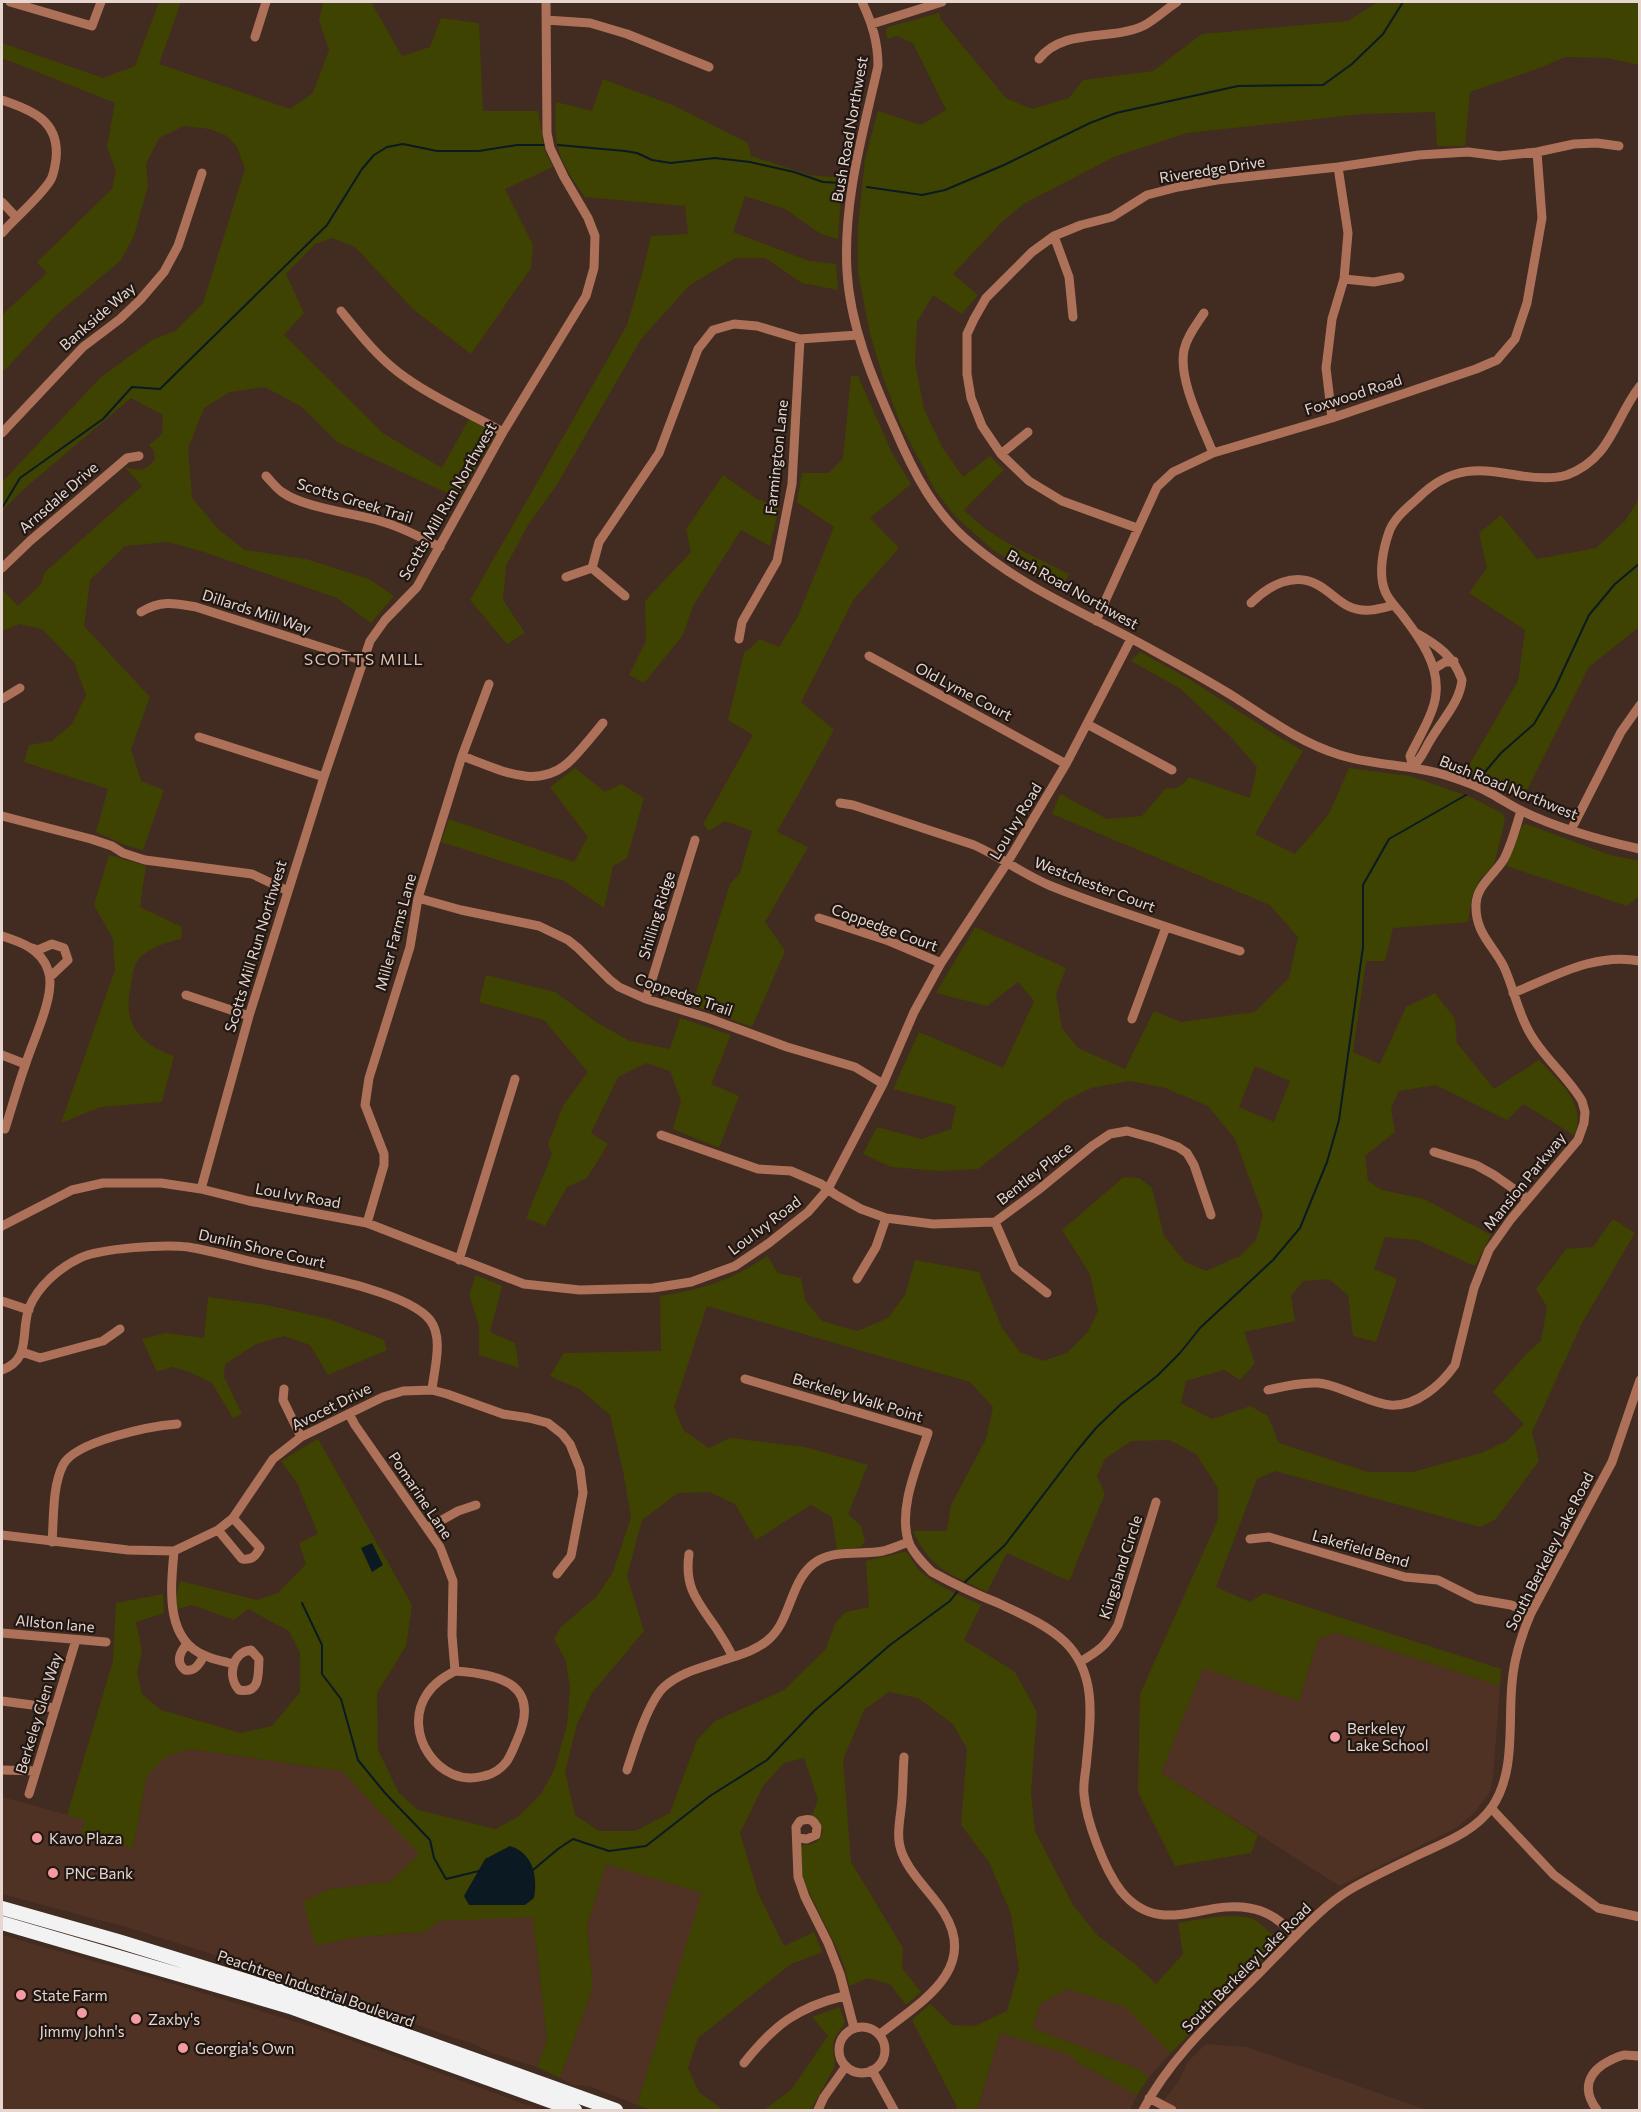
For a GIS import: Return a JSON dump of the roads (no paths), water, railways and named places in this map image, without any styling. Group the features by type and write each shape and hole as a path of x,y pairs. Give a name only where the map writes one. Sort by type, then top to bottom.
{"highway":[{"name":"Peachtree Industrial Boulevard","path":"2,1908 293,1995 616,2110"},
{"name":"Peachtree Industrial Boulevard","path":"2,1923 290,2007 575,2110"}],"street":[{"path":"10,2 92,26 101,2"},
{"path":"255,38 266,2"},
{"name":"Scotts Mill Run Northwest","path":"201,1189 249,1016 324,777 370,641 417,587 503,432 586,296 594,268 595,236 588,218 550,148 547,134 546,2"},
{"name":"Bush Road Northwest","path":"862,2 872,24 878,50 878,66 855,163 848,230 847,273 858,335 876,388 917,479 941,513 972,545 1030,585 1131,639 1314,746 1342,756 1378,764 1413,766 1447,776 1491,793 1521,811 1572,830 1640,849"},
{"path":"872,24 942,2"},
{"path":"1039,59 1054,44 1107,35 1142,26 1177,2"},
{"path":"546,20 590,23 627,34 709,67"},
{"path":"2,100 33,112 43,120 55,139 57,151 50,181 2,233"},
{"name":"Riveredge Drive","path":"1137,528 1062,501 1029,481 1001,454 982,426 970,398 967,374 967,334 986,298 1032,252 1054,236 1081,225 1112,217 1147,195 1178,187 1217,180 1443,153 1468,152 1499,156 1537,152 1574,144 1597,143 1619,146"},
{"name":"Foxwood Road","path":"1096,621 1157,488 1173,472 1213,453 1332,418 1497,360 1515,339 1527,303 1542,218 1537,152"},
{"path":"1332,418 1326,368 1332,319 1344,279 1348,233 1338,167"},
{"name":"Bankside Way","path":"2,433 83,347 141,300 164,273 178,246 202,173"},
{"path":"2,202 16,217"},
{"path":"1054,236 1069,277 1073,317"},
{"path":"1344,279 1374,282 1400,277"},
{"path":"341,311 368,343 398,372 413,383 503,432"},
{"path":"1204,313 1189,336 1184,350 1183,370 1213,453"},
{"path":"592,568 599,542 659,453 698,350 713,330 734,324 757,326 800,339 858,335"},
{"name":"Farmington Lane","path":"739,639 742,622 777,561 792,484 800,339"},
{"path":"1415,632 1430,640 1454,661 1462,680 1455,701 1429,741 1423,756 1413,766 1410,756 1434,705 1436,694 1434,669 1431,659 1415,632 1385,591 1382,574 1389,531 1398,517 1431,485 1448,475 1464,471 1492,471 1533,477 1566,475 1596,459 1610,440 1640,386"},
{"path":"1001,454 1028,432"},
{"name":"Arnsdale Drive","path":"2,568 120,463 127,458 139,456"},
{"name":"Scotts Greek Trail","path":"266,476 283,493 310,505 392,524 440,548"},
{"path":"566,578 592,568"},
{"path":"592,568 626,596"},
{"path":"1251,603 1271,585 1308,580 1349,606 1374,611 1394,605"},
{"name":"Dillards Mill Way","path":"141,612 154,604 164,603 196,607 364,661"},
{"name":"Lou Ivy Road","path":"2,1226 72,1190 102,1183 161,1184 201,1189 249,1201 366,1223 524,1284 551,1288 580,1290 653,1287 691,1282 735,1266 808,1212 828,1190 883,1084 914,1012 941,963 1007,863 1066,764 1131,639"},
{"name":"Old Lyme Court","path":"869,656 1066,764"},
{"path":"1434,669 1445,662 1454,661"},
{"name":"Miller Farms Lane","path":"366,1223 384,1165 384,1154 365,1105 367,1090 410,947 418,898 462,756 489,684"},
{"path":"2,699 20,688"},
{"path":"1572,830 1621,732 1640,705"},
{"path":"462,756 518,776 538,777 565,766 603,723"},
{"path":"1087,724 1172,770"},
{"path":"199,737 324,777"},
{"name":"Westchester Court","path":"840,803 853,805 974,845 1051,886 1240,951"},
{"name":"Mansion Parkway","path":"1268,1390 1292,1384 1319,1383 1376,1402 1394,1405 1407,1403 1433,1389 1455,1365 1474,1288 1489,1250 1510,1219 1578,1140 1584,1123 1585,1113 1582,1101 1529,1033 1501,962 1481,933 1476,906 1485,883 1505,858 1521,811"},
{"path":"2,816 92,839 145,860 252,874 288,891"},
{"name":"Shilling Ridge","path":"646,999 695,840"},
{"name":"Coppedge Trail","path":"418,898 460,910 539,926 554,932 578,948 619,987 646,999 708,1018 787,1047 855,1067 883,1084"},
{"name":"Coppedge Court","path":"819,918 889,941 941,963"},
{"path":"1132,1019 1166,927"},
{"path":"2,936 38,950 52,944 64,948 68,960 50,977"},
{"path":"5,1129 44,1009 50,977 48,967 39,954 30,947"},
{"path":"1513,993 1595,961 1629,958 1640,961"},
{"path":"186,994 249,1016"},
{"path":"2,1055 25,1064"},
{"path":"459,1260 515,1079"},
{"name":"Bentley Place","path":"661,1136 758,1168 791,1171 820,1184 861,1209 886,1218 933,1224 995,1222 1092,1146 1110,1134 1127,1131 1167,1143 1187,1153 1194,1165 1211,1215"},
{"path":"1434,1152 1476,1165 1528,1199"},
{"path":"857,1279 876,1247 886,1218"},
{"path":"995,1222 1015,1268 1047,1293"},
{"name":"Dunlin Shore Court","path":"29,1310 39,1291 58,1271 82,1257 120,1248 186,1247 363,1286 414,1306 429,1318 437,1337 432,1390"},
{"path":"2,1300 29,1310 22,1352 17,1362 2,1370"},
{"path":"22,1352 40,1358 103,1341 120,1329"},
{"name":"Berkeley Walk Point","path":"745,1379 928,1433 908,1497 906,1527 909,1542"},
{"name":"South Berkeley Lake Road","path":"1143,2110 1175,2061 1295,1936 1348,1891 1455,1838 1491,1808 1500,1793 1504,1779 1511,1736 1511,1700 1515,1658 1520,1638 1531,1613 1612,1462 1640,1380"},
{"path":"284,1389 284,1400 301,1437"},
{"name":"Avocet Drive","path":"2,1535 128,1550 174,1551 218,1530 233,1518 273,1459 301,1437 392,1394 432,1390 502,1414 548,1423 570,1444 580,1469 583,1493 571,1556 557,1574"},
{"name":"Pomarine Lane","path":"349,1414 440,1547 453,1581 452,1635 455,1671"},
{"path":"52,1542 58,1477 64,1463 76,1450 97,1442 177,1424"},
{"name":"Kingsland Circle","path":"1080,1662 1110,1641 1118,1624 1156,1502"},
{"path":"428,1528 458,1511 476,1505"},
{"path":"218,1530 242,1559 256,1556 260,1548 233,1518"},
{"name":"Lakefield Bend","path":"1250,1539 1269,1537 1405,1577 1438,1580 1476,1599 1511,1605 1531,1613"},
{"path":"627,1770 651,1703 665,1686 684,1674 752,1651 769,1640 782,1624 805,1572 819,1560 833,1556 883,1551 909,1542 917,1557 932,1572 1046,1627 1065,1642 1080,1662 1088,1682 1091,1710 1083,1792 1088,1820 1111,1874 1122,1891 1137,1905 1154,1913 1174,1916 1221,1908 1248,1907 1265,1912 1282,1922 1295,1936"},
{"path":"174,1551 171,1590 173,1617 187,1644 204,1656 233,1664"},
{"path":"689,1554 687,1568 695,1600 733,1657"},
{"name":"Allston lane","path":"2,1633 106,1642"},
{"name":"Berkeley Glen Way","path":"29,1794 76,1640"},
{"path":"187,1644 180,1653 179,1659 185,1670 193,1670 204,1656"},
{"path":"455,1671 480,1672 499,1677 513,1685 521,1697 524,1711 518,1737 506,1762 488,1776 465,1778 446,1771 431,1758 421,1739 418,1719 423,1700 431,1688 455,1671"},
{"path":"2,1701 55,1708"},
{"path":"879,2035 937,1989 948,1975 955,1953 953,1931 945,1914 902,1854 898,1838 904,1757"},
{"path":"2,1770 36,1771"},
{"path":"1491,1808 1554,1875 1598,1908 1640,1917"},
{"path":"797,1838 798,1877 804,1897 828,1943 840,1974 854,2028"},
{"path":"744,2063 780,2024 799,2011 844,1996"},
{"path":"854,2028 869,2028 879,2035 884,2043 885,2052 879,2064 872,2070 860,2073 846,2066 841,2059 839,2045 846,2033 854,2028"},
{"path":"1597,2110 1592,2103 1588,2087 1591,2076 1600,2065 1622,2055 1640,2056"},
{"path":"818,2110 824,2097 846,2066"},
{"path":"872,2070 894,2110"},
{"path":"1149,2098 1172,2110"}],"water":[{"path":"372,1543 383,1565 372,1572 361,1548"},
{"path":"510,1846 524,1854 532,1866 535,1882 534,1898 525,1905 469,1905 464,1896 485,1859"}],"waterway":[{"path":"867,187 922,195 945,190 1116,113 1238,86 1323,85 1352,64 1383,34 1403,2"},
{"path":"2,508 20,478 103,419 132,387 160,389 327,225 362,169 374,155 387,147 403,144 437,151 479,151 517,145 544,145"},
{"path":"558,145 625,151 637,153 652,160 671,163 715,158 750,162 794,172 823,182 842,183"},
{"path":"1484,773 1501,753 1534,724 1555,688 1589,615 1615,584 1640,563"},
{"path":"965,1582 1005,1545 1096,1428 1121,1404 1157,1376 1200,1328 1273,1260 1300,1228 1327,1162 1339,1120 1363,947 1363,885 1389,839 1466,795"},
{"path":"533,1870 573,1839 609,1851 646,1846 710,1796 767,1760 814,1711 890,1645 950,1601 957,1592"},
{"path":"302,1603 322,1645 322,1674 341,1699 358,1760 385,1793 430,1840 434,1858 446,1879 479,1871"}],"place":[{"name":"Berkeley Lake School","path":"1335,1737"},
{"name":"Kavo Plaza","path":"37,1838"},
{"name":"PNC Bank","path":"53,1873"},
{"name":"State Farm","path":"21,1995"},
{"name":"Jimmy John's","path":"82,2013"},
{"name":"Zaxby's","path":"136,2019"},
{"name":"Georgia's Own","path":"183,2048"}],"district":[{"name":"SCOTTS MILL","path":"364,658"}]}
